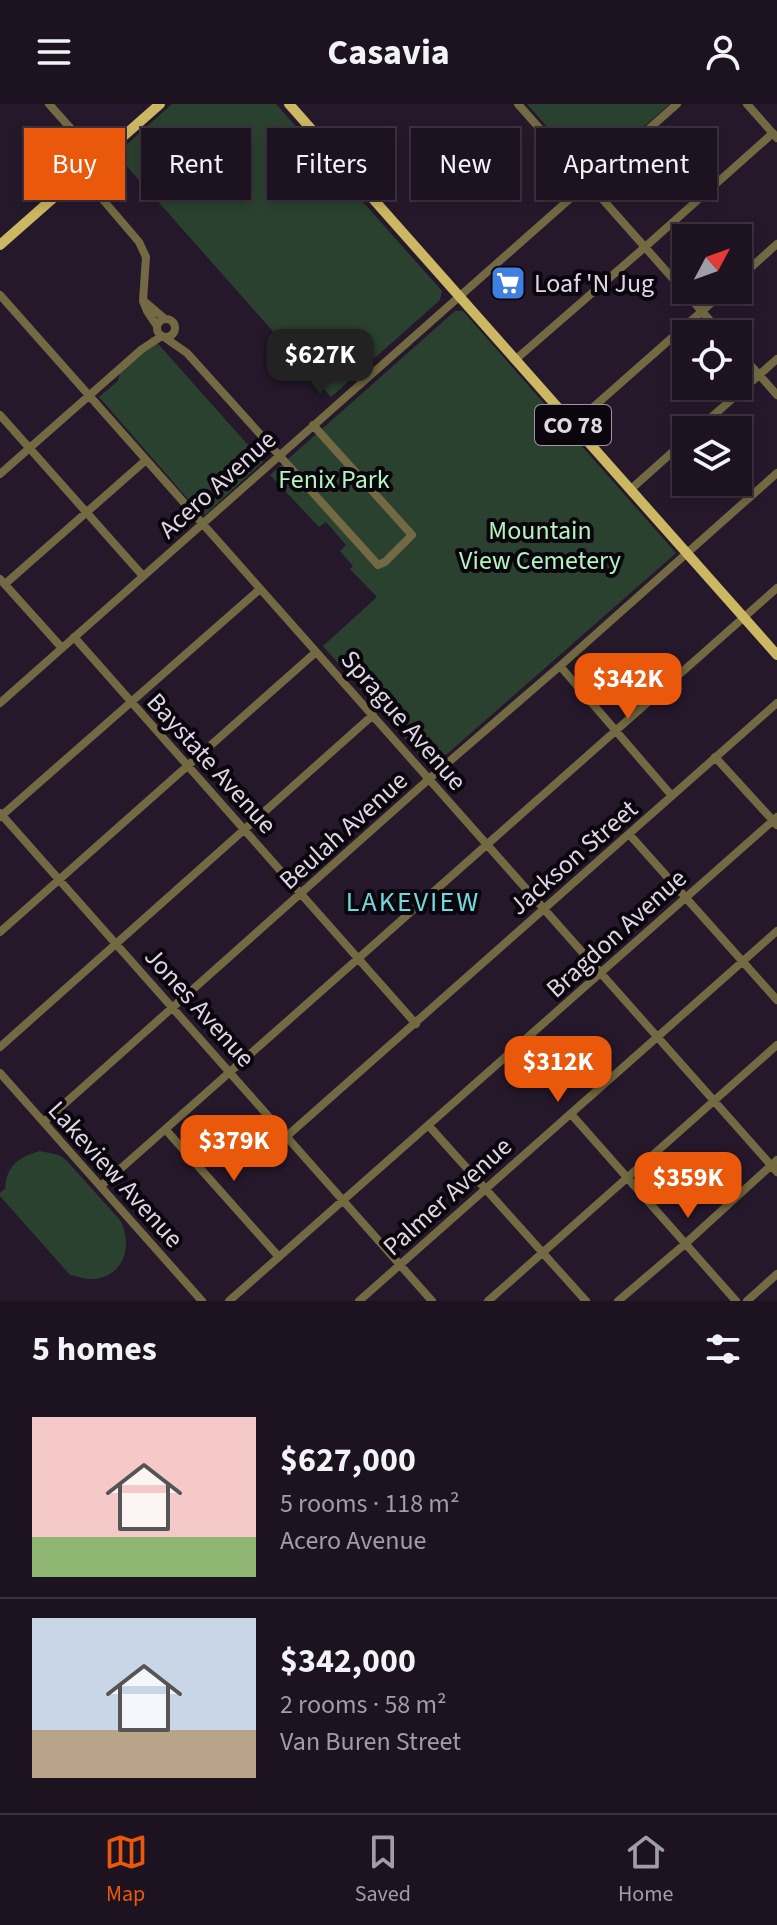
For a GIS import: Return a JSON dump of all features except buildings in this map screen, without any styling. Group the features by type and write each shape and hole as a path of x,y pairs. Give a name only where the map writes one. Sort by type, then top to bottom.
{"main road":[{"path":"125,135 160,104"},
{"name":"CO 78","path":"289,104 777,655"},
{"path":"0,245 51,200"}],"street":[{"path":"49,104 70,128"},
{"path":"518,104 540,128"},
{"name":"Acero Avenue","path":"650,128 677,104"},
{"path":"515,360 775,135 747,104"},
{"path":"103,200 139,242 146,257 143,301 160,332 187,353 378,565 385,562 412,535 313,425"},
{"name":"Acero Avenue","path":"0,703 570,200"},
{"path":"604,200 710,320"},
{"path":"752,266 777,244"},
{"name":"Sprague Avenue","path":"0,295 656,1037 775,1166"},
{"path":"143,301 173,322 187,353"},
{"path":"573,425 710,304"},
{"path":"0,474 142,349 160,332 160,321 165,319"},
{"path":"160,332 170,337 175,331"},
{"path":"713,416 777,359"},
{"path":"752,367 777,395"},
{"path":"0,415 143,576"},
{"path":"631,489 672,452"},
{"path":"62,648 2,582 146,460"},
{"name":"Beulah Avenue","path":"44,1122 777,473"},
{"path":"101,1186 777,588"},
{"path":"1,815 260,589"},
{"name":"Baystate Avenue","path":"74,637 416,1024"},
{"path":"0,932 316,652"},
{"path":"560,666 672,796"},
{"name":"Jackson Street","path":"287,1136 777,703"},
{"path":"0,1047 373,715"},
{"path":"715,757 776,821"},
{"name":"Jones Avenue","path":"1,815 432,1301"},
{"name":"Bragdon Avenue","path":"229,1301 685,897 776,821"},
{"path":"629,834 777,1000"},
{"name":"Palmer Avenue","path":"359,1301 777,931"},
{"path":"488,1301 777,1045"},
{"name":"Lakeview Avenue","path":"0,1073 202,1301"},
{"path":"571,1114 736,1301"},
{"path":"429,1126 586,1301"},
{"path":"166,1130 279,1257"},
{"path":"618,1301 775,1166"},
{"path":"747,1301 777,1274"}],"green space":[{"path":"172,104 276,104 297,128 267,128 267,200 361,200 442,291 440,300 331,397 157,200 251,200 251,128 145,128"},
{"path":"527,104 670,104 642,128 548,128"},
{"path":"141,132 141,182 125,164 125,146"},
{"name":"Mountain View Cemetery","path":"455,311 463,311 676,553 431,768 323,646 377,597 350,569 353,566 340,551 346,545 326,522 319,527 270,475"},
{"path":"152,337 263,462 206,514 201,514 99,397 118,381 121,366"},
{"path":"40,1151 59,1155 66,1160 120,1220 126,1239 124,1257 105,1277 91,1279 70,1275 0,1196 14,1164"}],"place":[{"name":"Loaf 'N Jug","path":"508,283"}],"district":[{"name":"LAKEVIEW","path":"413,901"}],"park label":[{"name":"Fenix Park","path":"334,479"}]}
